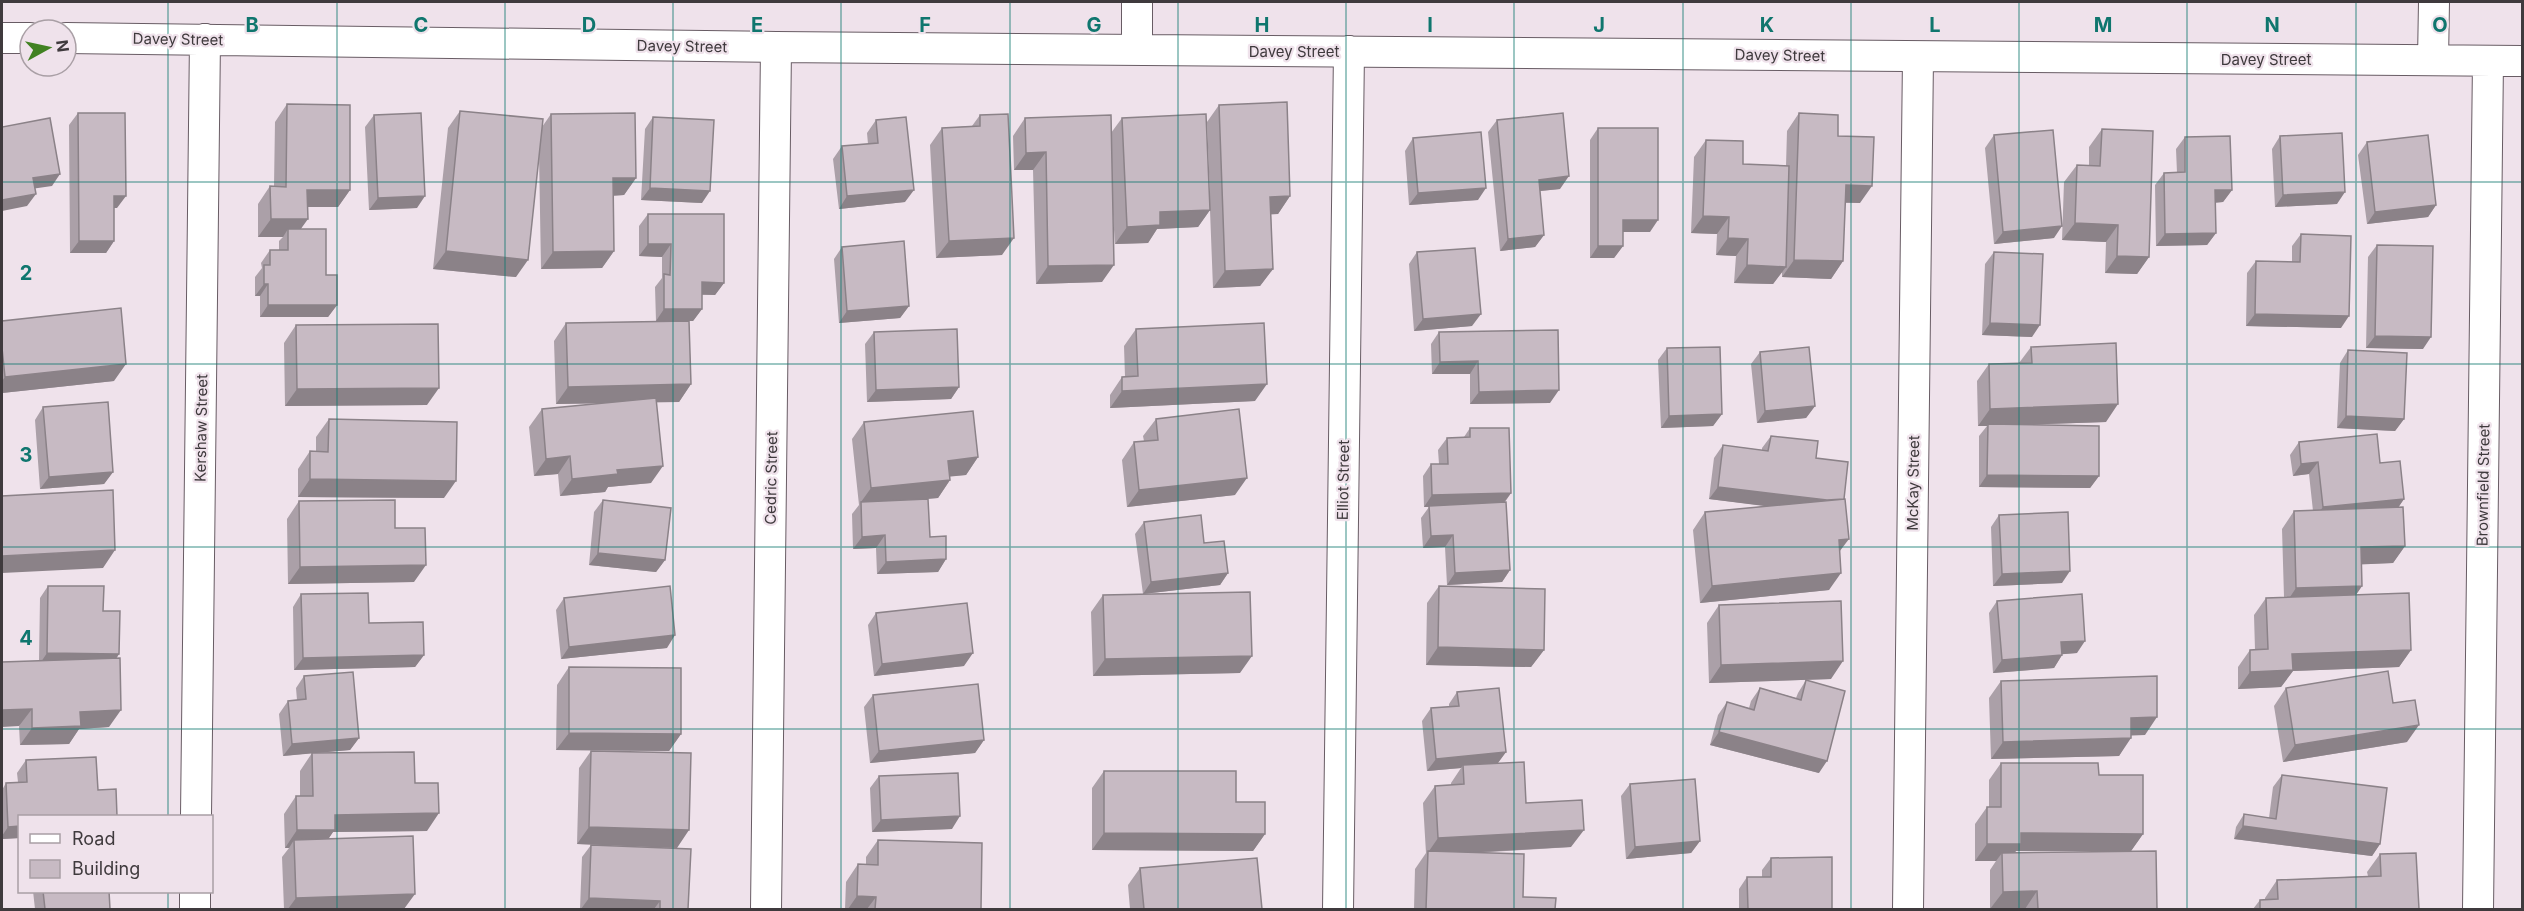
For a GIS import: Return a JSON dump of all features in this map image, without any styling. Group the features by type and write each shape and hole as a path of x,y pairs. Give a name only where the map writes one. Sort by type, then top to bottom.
{"street":[{"path":"1137,2 1137,50"},
{"path":"2433,60 2434,2"},
{"path":"2,38 18,38"},
{"name":"Davey Street","path":"78,38 776,47 2523,61"},
{"name":"Kershaw Street","path":"196,815 205,39"},
{"name":"Cedric Street","path":"766,909 776,47"},
{"name":"Elliot Street","path":"1338,909 1349,51"},
{"name":"McKay Street","path":"1908,909 1918,57"},
{"name":"Brownfield Street","path":"2478,909 2488,61"},
{"path":"195,893 195,909"}],"building":[{"path":"1287,102 1290,196 1270,197 1273,269 1225,271 1219,105"},
{"path":"287,104 350,105 350,190 307,190 308,219 271,219 270,186 286,187"},
{"path":"460,111 543,119 528,260 446,251"},
{"path":"78,113 125,113 126,196 114,196 114,241 79,241"},
{"path":"421,113 425,196 378,198 374,115"},
{"path":"635,113 636,178 613,178 614,251 553,252 551,114"},
{"path":"1563,113 1569,176 1539,180 1544,235 1508,239 1497,120"},
{"path":"1799,113 1838,115 1838,136 1874,137 1872,186 1846,185 1843,261 1794,260"},
{"path":"1008,114 1014,238 949,241 942,128 980,126 980,115"},
{"path":"1206,114 1210,210 1160,212 1160,225 1127,227 1122,118"},
{"path":"1111,115 1114,265 1048,266 1046,152 1026,153 1025,118"},
{"path":"653,117 714,120 710,191 650,188"},
{"path":"906,117 914,190 847,196 842,146 878,143 876,120"},
{"path":"50,118 60,174 33,178 36,194 2,200 2,127"},
{"path":"1598,128 1658,128 1658,220 1623,220 1623,246 1598,246"},
{"path":"2102,129 2153,131 2149,257 2117,256 2118,225 2075,223 2077,165 2100,166"},
{"path":"2053,130 2062,226 2003,232 1994,135"},
{"path":"1481,132 1486,188 1418,193 1413,138"},
{"path":"2342,133 2345,192 2283,195 2280,136"},
{"path":"2428,135 2436,205 2375,212 2367,142"},
{"path":"2230,136 2232,190 2215,190 2216,233 2165,234 2164,173 2185,172 2185,137"},
{"path":"1706,140 1743,141 1743,164 1789,166 1786,267 1747,265 1748,239 1728,238 1729,217 1703,216"},
{"path":"648,214 724,214 724,283 702,282 702,309 664,309 664,274 670,275 671,244 648,244"},
{"path":"288,229 326,229 326,275 337,275 337,305 268,305 268,284 264,284 264,265 270,265 270,250 288,250"},
{"path":"2301,234 2351,236 2349,316 2255,314 2256,261 2300,262"},
{"path":"904,241 909,306 847,311 842,247"},
{"path":"2377,245 2433,246 2431,337 2375,336"},
{"path":"1475,248 1481,314 1423,319 1417,252"},
{"path":"1994,252 2043,254 2040,325 1990,323"},
{"path":"121,308 126,364 5,377 2,321"},
{"path":"689,321 691,384 568,387 566,323"},
{"path":"1264,323 1267,384 1122,391 1122,377 1138,376 1136,329"},
{"path":"438,324 439,388 297,389 296,325"},
{"path":"957,329 959,387 876,390 874,332"},
{"path":"1558,330 1559,390 1479,392 1478,361 1440,362 1439,332"},
{"path":"2116,343 2118,404 1990,409 1989,364 2032,363 2031,347"},
{"path":"1720,347 1722,414 1669,416 1667,348"},
{"path":"1809,347 1815,406 1765,411 1760,352"},
{"path":"2348,350 2407,353 2404,419 2346,416"},
{"path":"656,398 663,466 617,470 618,474 572,479 570,456 546,459 542,409"},
{"path":"108,402 113,472 49,477 43,407"},
{"path":"1239,409 1247,478 1139,490 1134,442 1158,440 1156,419"},
{"path":"973,411 978,457 948,461 950,480 871,488 864,422"},
{"path":"329,419 457,422 456,481 310,479 310,451 328,452"},
{"path":"1988,424 2099,426 2099,476 1987,475"},
{"path":"1470,428 1509,428 1511,493 1432,495 1431,464 1448,464 1447,438 1470,437"},
{"path":"2377,434 2380,463 2400,461 2404,499 2323,507 2318,462 2301,464 2299,442"},
{"path":"1771,436 1818,441 1816,458 1848,462 1844,499 1827,500 1718,487 1723,445 1768,451"},
{"path":"113,490 115,550 2,556 2,496"},
{"path":"928,499 930,537 946,536 946,559 886,562 885,535 862,537 861,502"},
{"path":"1845,499 1849,539 1839,540 1841,573 1712,586 1705,512"},
{"path":"395,500 395,528 425,528 426,565 300,567 299,501"},
{"path":"603,500 671,508 665,560 598,553"},
{"path":"1506,502 1510,570 1455,573 1453,535 1431,536 1429,506"},
{"path":"2403,507 2405,546 2361,547 2362,586 2296,588 2294,511"},
{"path":"2068,512 2070,571 2002,574 1999,515"},
{"path":"1201,515 1204,543 1224,541 1228,573 1151,582 1144,522"},
{"path":"48,586 104,586 103,611 120,611 119,654 47,653"},
{"path":"670,586 675,635 569,647 564,598"},
{"path":"1439,586 1545,589 1544,650 1438,647"},
{"path":"1250,592 1252,656 1105,659 1103,595"},
{"path":"368,593 369,623 423,622 424,655 303,658 301,594"},
{"path":"2409,593 2411,650 2292,654 2293,670 2250,672 2250,650 2268,649 2266,598"},
{"path":"2082,594 2085,641 2061,642 2062,655 2002,660 1997,601"},
{"path":"1841,601 1843,661 1721,665 1719,605"},
{"path":"967,603 973,653 882,664 876,613"},
{"path":"120,658 121,710 80,712 81,726 32,728 32,709 2,710 2,662"},
{"path":"569,667 681,668 681,734 569,733"},
{"path":"2388,671 2393,703 2415,700 2419,725 2295,745 2286,688"},
{"path":"353,672 359,738 292,744 288,701 306,699 304,676"},
{"path":"2157,676 2157,717 2131,718 2131,738 2003,742 2001,681"},
{"path":"1806,680 1845,691 1827,761 1719,732 1727,702 1754,710 1760,688 1801,700"},
{"path":"978,684 984,740 879,751 873,695"},
{"path":"1499,688 1506,752 1436,759 1431,708 1459,706 1457,692"},
{"path":"591,751 691,753 689,830 589,827"},
{"path":"414,752 415,783 438,783 439,813 335,815 335,830 297,830 296,796 313,796 312,753"},
{"path":"96,757 98,790 116,789 117,815 18,815 18,826 8,827 6,783 27,782 26,760"},
{"path":"1524,762 1526,803 1582,800 1584,830 1438,838 1435,786 1464,784 1463,765"},
{"path":"2001,763 2098,763 2099,775 2143,775 2143,834 2021,833 2021,844 1987,844 1987,807 2001,807"},
{"path":"1104,771 1236,771 1236,802 1265,802 1265,834 1104,833"},
{"path":"958,773 960,816 881,820 879,776"},
{"path":"2282,775 2387,788 2380,844 2243,826 2244,814 2276,819"},
{"path":"1695,779 1700,841 1635,847 1630,784"},
{"path":"413,836 415,894 296,898 294,840"},
{"path":"878,840 982,843 981,909 875,909 876,897 857,896 858,864 878,865"},
{"path":"591,845 691,849 688,909 660,909 660,901 589,898"},
{"path":"1428,851 1524,854 1523,897 1556,898 1555,909 1426,909"},
{"path":"2156,851 2157,909 2038,909 2037,891 2003,892 2002,853"},
{"path":"2416,853 2419,909 2260,909 2260,900 2278,899 2277,880 2381,876 2380,854"},
{"path":"1832,857 1832,909 1748,909 1747,877 1771,877 1771,858"},
{"path":"1257,858 1262,909 1144,909 1140,868"},
{"path":"43,893 109,893 110,909 45,909"}]}
